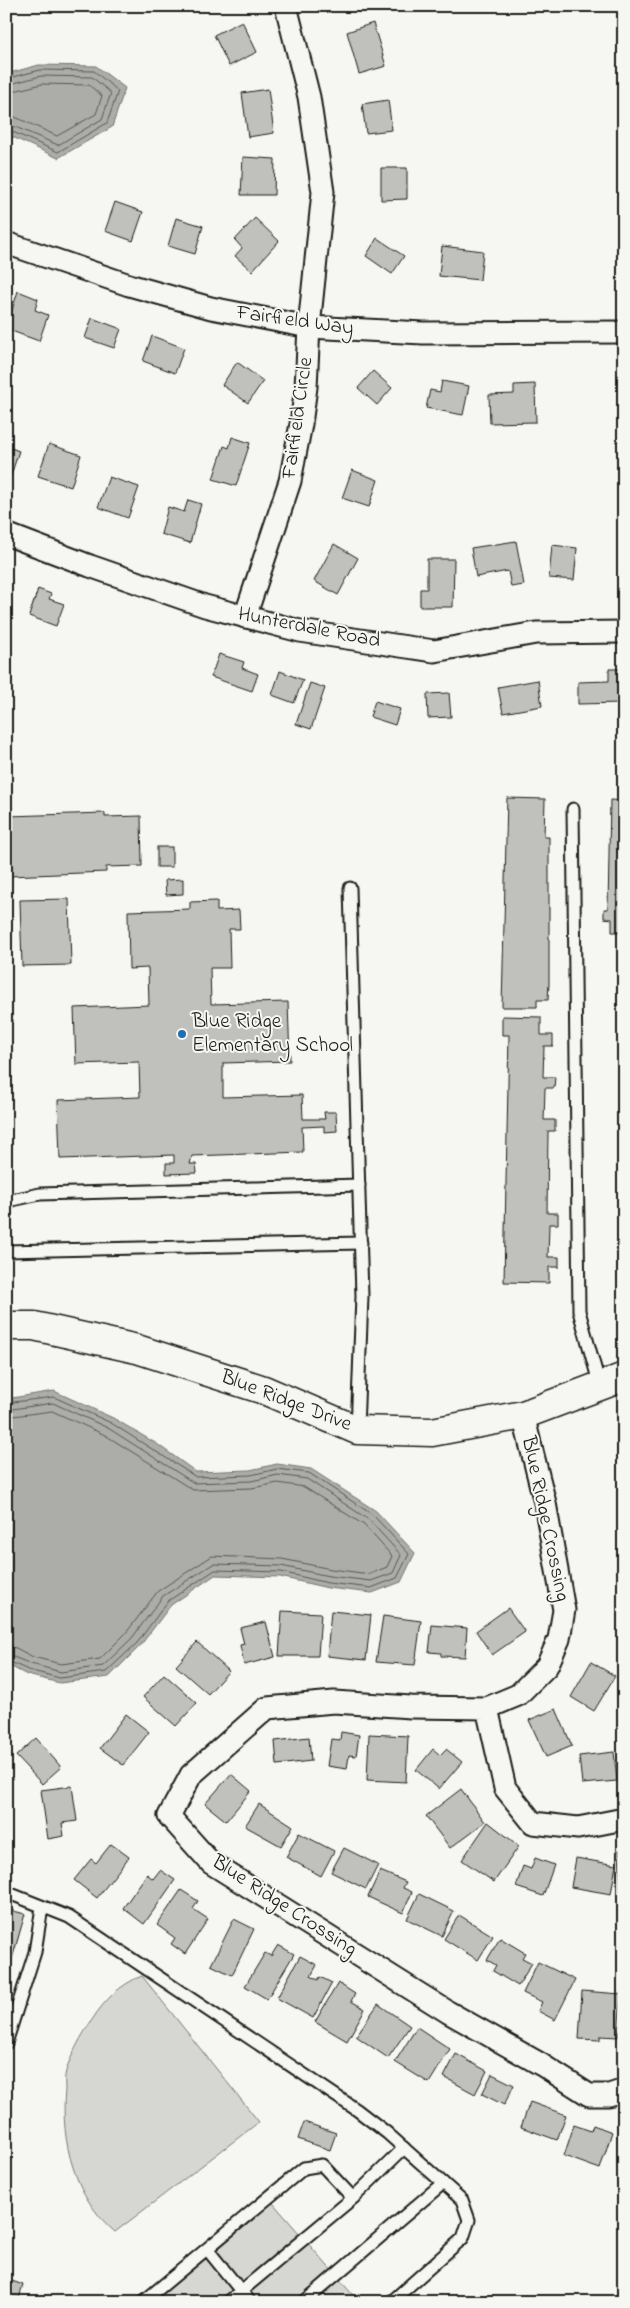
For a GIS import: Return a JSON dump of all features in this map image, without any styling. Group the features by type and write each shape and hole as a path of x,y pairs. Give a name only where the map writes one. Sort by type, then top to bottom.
{"street":[{"name":"Fairfield Circle","path":"245,617 290,481 306,387 308,327 323,192 309,97 286,6"},
{"name":"Fairfield Way","path":"6,243 128,285 211,308 308,327 423,333 624,332"},
{"name":"Hunterdale Road","path":"6,534 98,569 205,606 300,630 434,651 536,633 624,632"},
{"name":"Blue Ridge Drive","path":"6,1326 34,1326 137,1349 264,1390 357,1430 432,1432 523,1415 612,1381"},
{"name":"Blue Ridge Crossing","path":"523,1415 545,1503 564,1610 560,1639 547,1666 518,1695 487,1708 411,1707 334,1702 267,1708 191,1775 170,1816 211,1862 448,2012 542,2065 589,2095 609,2095 624,2090"},
{"path":"487,1708 505,1788 533,1823 578,1828 624,1819"}],"lane":[{"path":"573,809 579,1311 612,1381"},
{"path":"350,888 362,1296 357,1430"},
{"path":"6,1206 12,1200 40,1194 359,1185"},
{"path":"6,1251 361,1243"},
{"path":"6,1892 69,1918 357,2110 404,2148 462,2200 468,2220 463,2238 391,2302"},
{"path":"6,2043 35,1952 42,1907"},
{"path":"228,2302 353,2198 404,2148"},
{"path":"143,2302 304,2168 322,2165 353,2198"},
{"path":"304,2302 443,2183"},
{"path":"207,2249 250,2302"}],"shaded area":[{"path":"142,1976 259,2122 115,2232 90,2203 80,2186 73,2168 65,2129 65,2076 68,2064 77,2045 102,2006 120,1988"},
{"path":"266,2195 359,2302 145,2302"}],"water":[{"path":"39,65 96,66 125,88 112,127 58,158 6,134 6,74"},
{"path":"54,1391 113,1418 157,1444 196,1472 250,1470 277,1464 311,1469 376,1511 415,1553 401,1582 372,1593 328,1588 280,1577 215,1575 171,1605 140,1646 109,1677 60,1683 27,1675 6,1664 6,1399"}],"building":[{"path":"242,21 257,52 229,66 214,35"},
{"path":"373,23 386,66 359,74 347,32"},
{"path":"268,89 274,133 248,137 242,93"},
{"path":"388,100 392,130 366,133 362,104"},
{"path":"243,157 275,159 274,195 241,195"},
{"path":"381,168 407,168 407,199 381,200"},
{"path":"115,202 143,212 133,241 105,231"},
{"path":"176,218 203,226 195,254 168,246"},
{"path":"255,218 279,241 252,271 235,256 242,248 235,240"},
{"path":"377,238 404,256 392,274 366,256"},
{"path":"442,246 483,251 480,280 439,276"},
{"path":"18,291 38,299 35,310 48,315 39,341 6,329"},
{"path":"92,318 121,329 114,348 85,338"},
{"path":"152,336 184,348 175,373 143,361"},
{"path":"237,362 263,381 248,403 222,385"},
{"path":"373,371 392,388 377,405 358,388"},
{"path":"442,381 469,386 463,415 426,408 430,390 440,392"},
{"path":"535,384 536,422 490,423 489,395 514,394 514,385"},
{"path":"232,437 250,443 236,486 213,479 224,446 229,448"},
{"path":"49,444 81,455 71,487 38,476"},
{"path":"6,446 19,451 9,481 6,480"},
{"path":"352,470 378,480 369,507 342,498"},
{"path":"109,477 139,487 128,518 98,507"},
{"path":"188,500 201,504 190,543 161,534 168,507 184,512"},
{"path":"516,541 524,585 511,587 508,571 476,577 471,548"},
{"path":"334,544 358,558 338,595 314,581"},
{"path":"552,545 577,548 574,580 549,578"},
{"path":"427,559 454,559 453,607 420,607 420,589 427,589"},
{"path":"38,589 51,594 49,599 64,604 56,626 29,616"},
{"path":"219,654 244,662 242,668 258,674 252,691 211,677"},
{"path":"609,669 621,669 622,703 578,704 578,682 609,681"},
{"path":"280,671 303,680 294,703 272,695"},
{"path":"538,680 542,706 503,713 498,687"},
{"path":"310,683 325,688 311,729 296,724"},
{"path":"449,693 451,717 428,718 427,694"},
{"path":"375,701 400,709 395,725 370,717"},
{"path":"507,798 545,799 544,837 549,837 549,984 548,1000 537,1000 537,1007 502,1007"},
{"path":"610,800 624,801 624,932 612,932 612,919 604,918 604,909 608,909"},
{"path":"105,813 105,817 141,816 142,866 106,867 106,872 9,876 7,816"},
{"path":"157,847 172,847 172,867 157,867"},
{"path":"183,879 183,894 166,895 165,880"},
{"path":"69,899 71,965 22,966 20,900"},
{"name":"Blue Ridge Elementary School","path":"217,901 217,911 239,910 240,929 229,929 230,968 210,968 211,1004 288,1002 290,1061 223,1063 223,1097 302,1095 303,1119 325,1119 324,1112 336,1112 337,1131 324,1132 324,1126 302,1127 303,1152 192,1156 190,1164 196,1164 197,1173 166,1174 166,1163 174,1163 174,1155 60,1159 58,1100 140,1097 139,1062 76,1064 74,1008 149,1005 148,968 129,969 128,911 190,909 190,902"},
{"path":"502,1016 541,1017 541,1035 553,1035 553,1046 544,1046 543,1077 555,1077 554,1088 545,1088 544,1120 555,1120 555,1131 548,1131 547,1213 558,1213 558,1224 549,1224 548,1257 559,1257 559,1267 549,1267 549,1283 504,1282 509,1035 502,1035"},
{"path":"508,1608 525,1632 492,1655 476,1631"},
{"path":"282,1611 321,1613 318,1656 279,1656"},
{"path":"331,1611 371,1615 366,1660 327,1656"},
{"path":"383,1616 421,1621 415,1665 376,1662"},
{"path":"266,1622 275,1657 244,1665 240,1645 244,1644 240,1628"},
{"path":"432,1625 467,1628 465,1657 441,1656 441,1653 429,1652"},
{"path":"197,1642 229,1671 208,1694 176,1666"},
{"path":"591,1662 615,1676 594,1711 571,1697"},
{"path":"164,1674 197,1703 176,1726 143,1697"},
{"path":"556,1709 572,1746 546,1757 529,1720"},
{"path":"126,1714 149,1732 123,1765 100,1748"},
{"path":"341,1732 359,1735 356,1756 349,1755 347,1769 327,1766 331,1739 340,1740"},
{"path":"369,1734 408,1736 406,1782 367,1780"},
{"path":"309,1737 311,1761 277,1765 275,1741"},
{"path":"36,1738 61,1767 42,1784 16,1756"},
{"path":"433,1749 440,1755 446,1749 462,1762 439,1789 416,1770"},
{"path":"614,1752 617,1781 582,1784 579,1756"},
{"path":"231,1774 251,1791 226,1821 205,1804"},
{"path":"72,1786 77,1821 62,1823 64,1836 48,1839 41,1790"},
{"path":"461,1789 485,1822 450,1848 426,1816"},
{"path":"259,1804 293,1826 281,1846 245,1826"},
{"path":"488,1822 519,1846 494,1882 462,1860"},
{"path":"299,1833 334,1851 321,1876 286,1857"},
{"path":"111,1844 129,1857 97,1898 74,1880 91,1859 96,1863"},
{"path":"344,1848 378,1865 366,1889 331,1872"},
{"path":"619,1850 624,1850 624,1892 621,1892"},
{"path":"535,1858 554,1865 543,1896 516,1887 523,1866 531,1869"},
{"path":"576,1858 616,1865 611,1894 571,1887"},
{"path":"160,1870 175,1880 144,1924 123,1908 147,1874 153,1879"},
{"path":"380,1871 406,1882 403,1888 412,1892 403,1913 368,1897"},
{"path":"181,1890 198,1901 193,1909 208,1919 185,1954 171,1944 175,1938 157,1925"},
{"path":"419,1894 454,1911 442,1936 407,1919"},
{"path":"6,1909 25,1914 6,1980"},
{"path":"459,1915 493,1936 478,1960 444,1939"},
{"path":"234,1919 254,1929 232,1975 211,1965"},
{"path":"500,1938 525,1953 522,1958 532,1963 518,1986 493,1971 496,1965 487,1960"},
{"path":"278,1945 294,1954 267,1999 245,1986 265,1953 271,1956"},
{"path":"300,1956 317,1965 311,1976 318,1980 320,1977 332,1983 313,2018 277,1998"},
{"path":"538,1962 575,1980 555,2020 538,2011 542,2002 523,1993"},
{"path":"338,1983 355,1994 351,2001 365,2009 347,2041 315,2022"},
{"path":"582,1991 621,1994 618,2037 600,2036 600,2040 579,2039"},
{"path":"378,2004 410,2026 388,2058 356,2036"},
{"path":"417,2027 450,2049 429,2083 395,2062"},
{"path":"456,2054 487,2071 475,2094 444,2077"},
{"path":"492,2074 514,2085 504,2105 482,2094"},
{"path":"530,2102 566,2115 557,2140 521,2127"},
{"path":"304,2122 336,2133 330,2150 298,2139"},
{"path":"574,2125 591,2131 593,2125 612,2132 600,2169 564,2156"},
{"path":"618,2134 624,2134 624,2153 620,2154"},
{"path":"12,2281 23,2285 18,2302 6,2302"},
{"path":"624,2292 624,2302 613,2302"}],"place":[{"name":"Blue Ridge Elementary School","path":"182,1034"}]}
